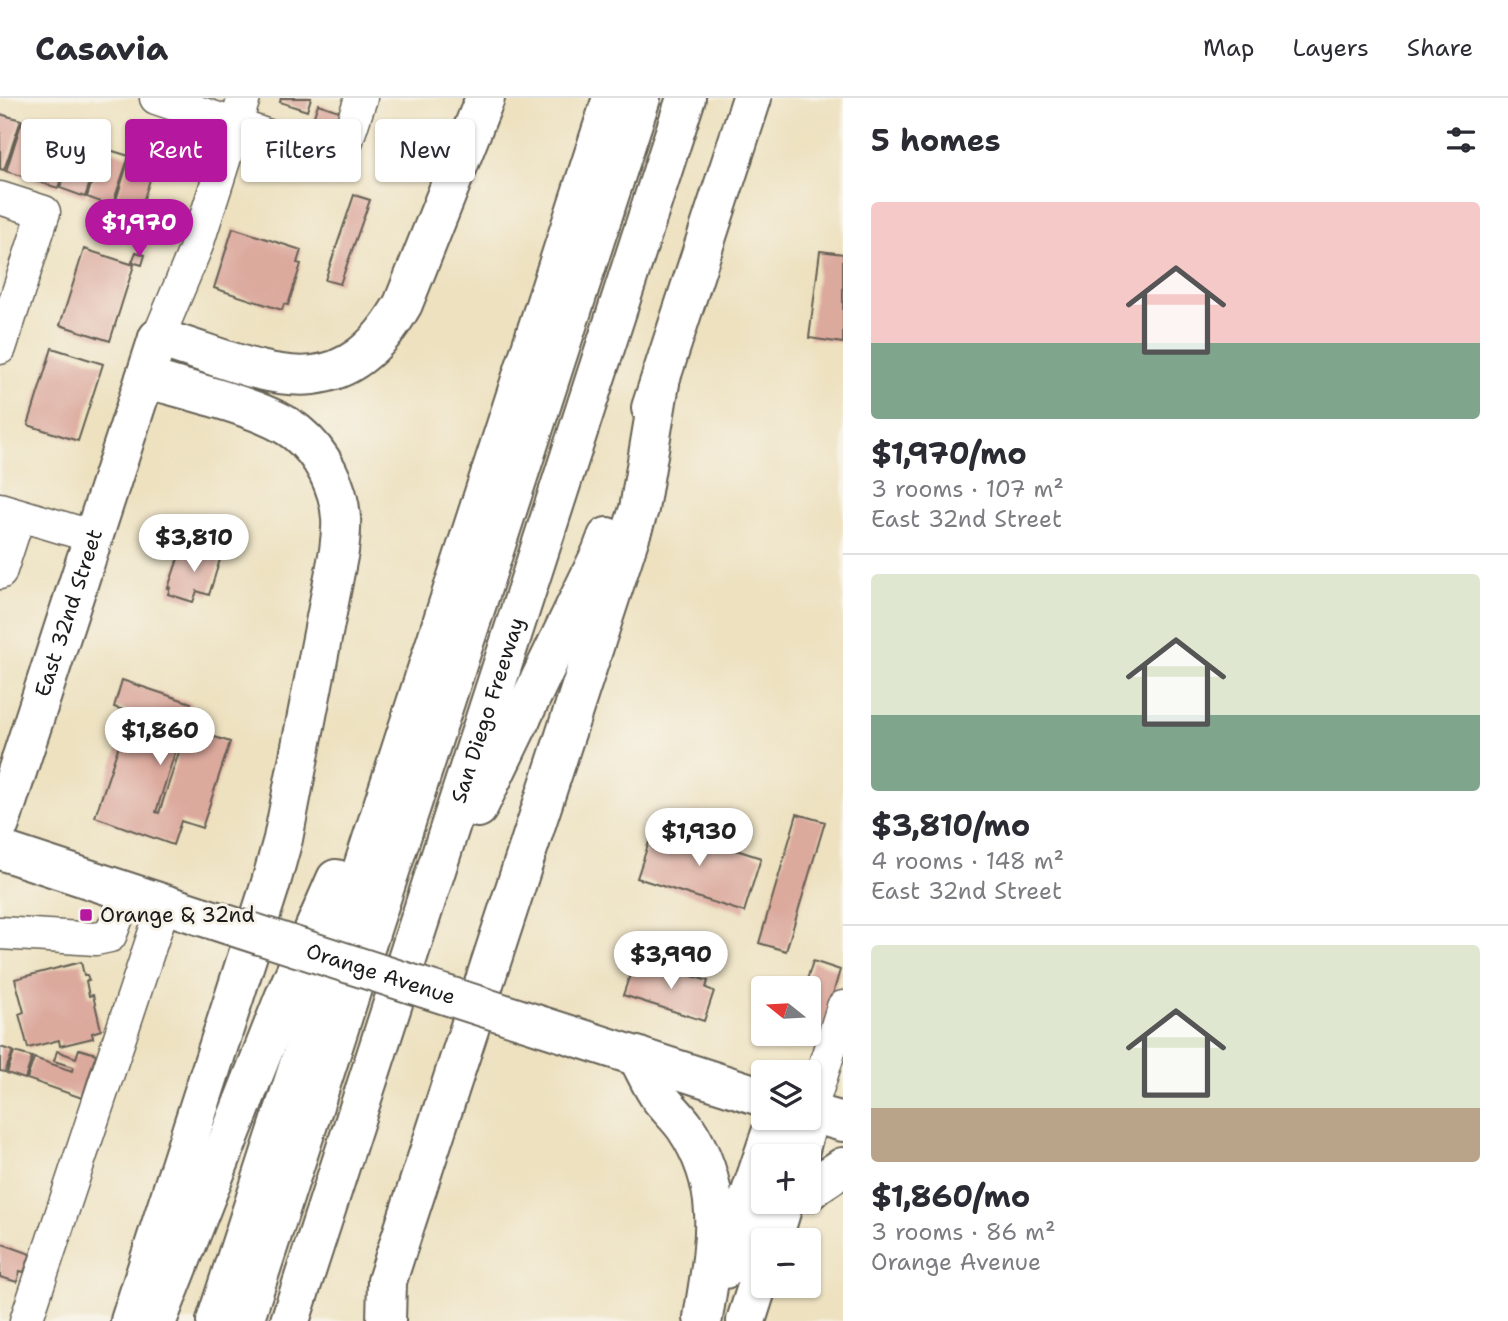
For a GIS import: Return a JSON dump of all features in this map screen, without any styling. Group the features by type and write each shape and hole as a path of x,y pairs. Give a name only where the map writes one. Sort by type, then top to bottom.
{"main road":[{"path":"158,338 247,368 289,377 314,376 334,370 373,347 403,304 485,98"},
{"path":"216,1321 612,98"},
{"path":"244,1321 641,98"},
{"path":"264,1321 660,98"},
{"name":"San Diego Freeway","path":"290,1321 686,98"},
{"path":"414,940 601,553 660,383 752,98"},
{"name":"East 32nd Street","path":"0,824 158,338"},
{"path":"130,1321 283,839 340,551 341,518 335,489 327,470 297,433 247,409 145,378"},
{"path":"386,1321 387,1281 639,509 660,383"},
{"path":"157,1321 284,998 422,682"},
{"name":"Orange Avenue","path":"0,850 751,1093"},
{"path":"637,1056 659,1097 685,1127 705,1167 713,1192 716,1234 702,1320"},
{"path":"702,1320 801,1130"},
{"path":"821,1182 843,1167"},
{"path":"746,1321 753,1298"}],"street":[{"path":"156,98 240,111 334,159 342,155 361,98"},
{"name":"East 32nd Street","path":"158,338 197,245 240,111"},
{"path":"0,198 44,212 0,348"},
{"path":"0,573 10,512 94,537"},
{"path":"0,933 96,939 110,936 127,892"},
{"path":"26,1321 164,904"},
{"path":"821,1086 837,1046 843,1007"}],"building":[{"path":"281,98 311,98 307,111 280,102"},
{"path":"318,104 342,112 339,119 313,119"},
{"path":"0,114 21,120 4,170 0,169"},
{"path":"21,124 21,176 6,171"},
{"path":"111,150 125,155 125,168 112,206 87,197 92,182 111,182"},
{"path":"125,172 125,182 149,182 139,214 114,206"},
{"path":"39,182 60,182 58,188"},
{"path":"62,182 90,182 85,197 60,188"},
{"path":"354,195 370,200 340,284 325,280"},
{"path":"233,228 301,250 297,263 301,264 288,305 284,304 282,310 214,288"},
{"path":"84,249 134,265 110,341 60,325"},
{"path":"820,251 843,254 843,343 809,338"},
{"path":"136,252 145,255 142,265 132,262"},
{"path":"52,348 103,364 78,441 28,425"},
{"path":"205,548 222,553 209,595 197,591 193,602 168,594 181,550 202,557"},
{"path":"122,680 191,703 156,812 159,813 187,728 230,742 202,828 181,821 173,845 95,817 130,712 114,707"},
{"path":"797,814 825,822 786,951 759,943"},
{"path":"655,824 761,858 744,912 637,878"},
{"path":"813,961 840,970 821,1035 821,976 808,976"},
{"path":"81,962 84,975 87,975 89,980 86,981 89,996 93,995 101,1030 92,1033 93,1038 60,1046 59,1040 28,1048 19,1014 24,1012 15,979"},
{"path":"657,965 708,981 706,988 714,991 704,1021 623,995 631,972 639,975 642,967 654,971"},
{"path":"0,1047 13,1051 5,1072 0,1071"},
{"path":"79,1049 96,1054 82,1098 27,1079 34,1058 72,1071 73,1067 54,1061 57,1051 76,1058"},
{"path":"14,1052 32,1057 25,1079 7,1073"},
{"path":"0,1243 30,1255 17,1282 0,1277"}],"place":[{"name":"Orange & 32nd","path":"86,915"}]}
